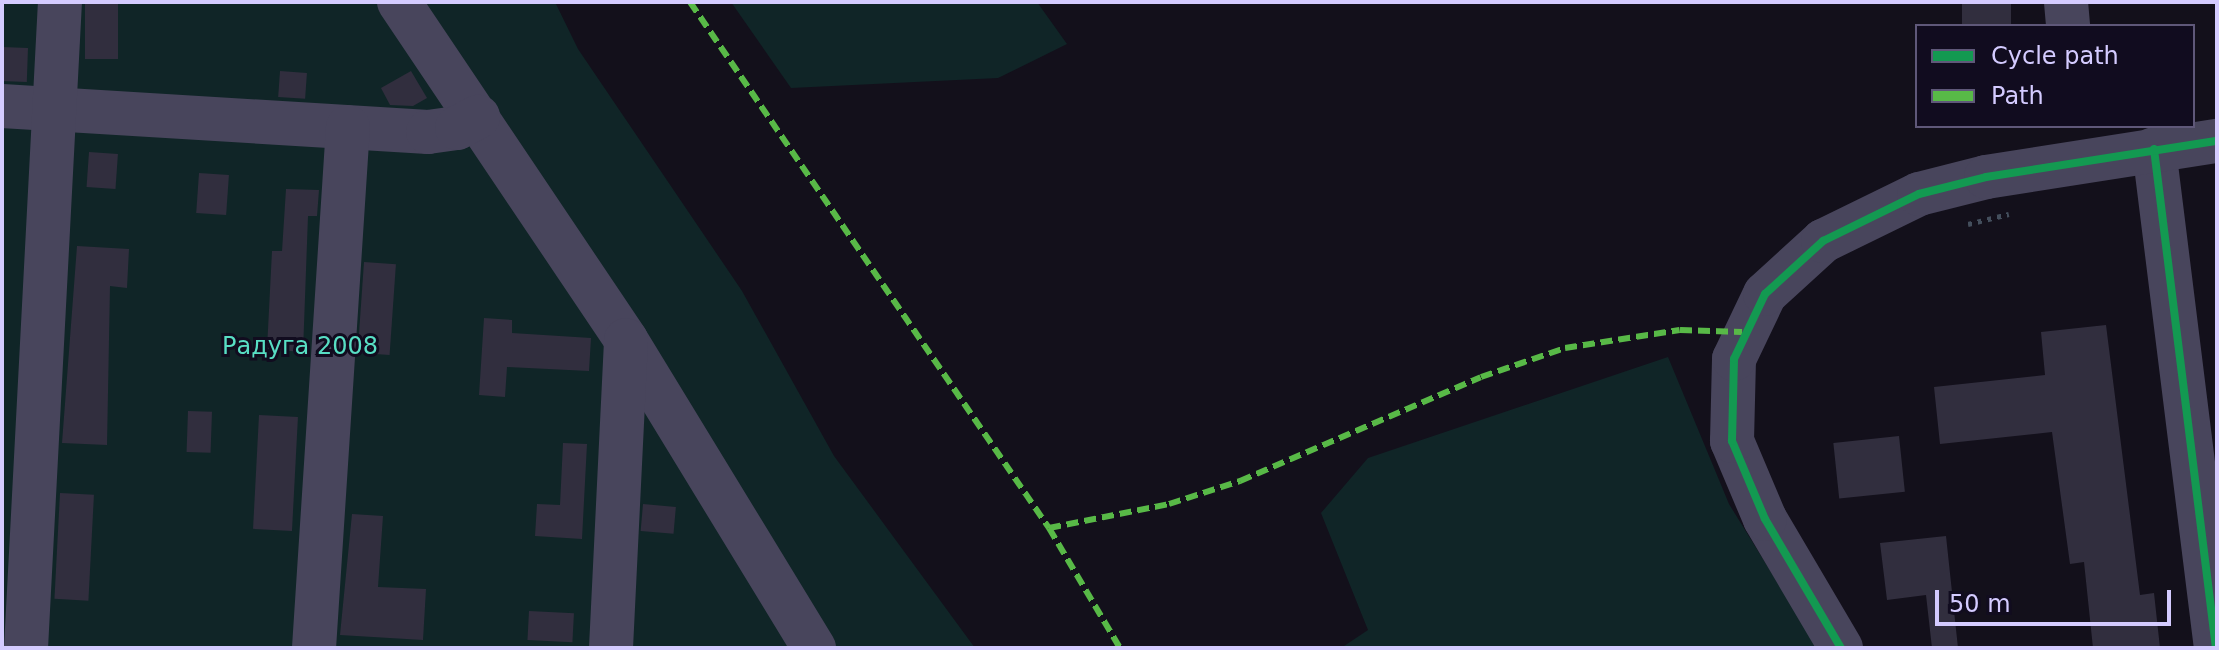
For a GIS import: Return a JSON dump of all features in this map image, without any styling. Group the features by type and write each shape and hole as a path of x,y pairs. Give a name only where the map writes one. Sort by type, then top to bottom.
{"street":[{"path":"26,648 60,2"},
{"path":"399,2 626,340 814,648"},
{"path":"2066,2 2068,24"},
{"path":"2,106 444,132 478,117"},
{"path":"314,648 348,127"},
{"path":"1841,648 1770,529 1732,441 1729,386 1742,332 1782,274 1852,224 1951,185 2083,143 2154,149 2217,141"},
{"path":"2154,149 2216,648"},
{"path":"611,648 626,340"}],"green space":[{"name":"Радуга 2008","path":"2,2 555,2 578,49 742,291 834,456 975,648 2,648"},
{"path":"731,2 1037,2 1067,44 998,78 791,88"},
{"path":"1668,357 1729,504 1818,648 1341,648 1368,630 1321,513 1368,458"}],"building":[{"path":"85,2 118,2 118,59 85,59"},
{"path":"1962,2 2011,2 2011,24 1962,24"},
{"path":"2,47 28,48 27,82 2,81"},
{"path":"280,71 307,73 305,99 278,97"},
{"path":"411,71 427,98 413,106 390,105 381,88"},
{"path":"89,152 118,154 115,189 87,187"},
{"path":"199,173 229,175 226,215 196,213"},
{"path":"286,189 319,190 317,216 308,216 303,352 267,349 272,251 282,251"},
{"path":"77,246 129,249 127,288 110,286 107,445 62,443"},
{"path":"364,262 396,264 390,355 358,353"},
{"path":"484,318 512,320 512,333 591,338 589,371 507,367 505,397 479,395"},
{"path":"2106,325 2140,595 2154,593 2160,648 2093,648 2084,562 2070,564 2052,432 1940,444 1934,387 2045,375 2041,332"},
{"path":"188,411 212,412 211,453 187,452"},
{"path":"259,415 298,417 292,531 253,529"},
{"path":"1899,436 1905,492 1839,499 1833,443"},
{"path":"563,443 587,444 582,539 535,536 537,504 560,505"},
{"path":"60,493 94,495 88,601 54,599"},
{"path":"643,504 676,507 674,534 641,531"},
{"path":"352,514 383,516 378,587 426,589 423,640 340,635"},
{"path":"1946,536 1958,648 1932,648 1926,595 1887,600 1880,543"},
{"path":"529,611 574,613 572,642 527,640"}],"marked path":[{"path":"690,2 1049,528 1120,648"},
{"path":"1049,528 1169,504 1240,481 1481,377 1565,348 1680,330 1742,332"}],"cycle path":[{"path":"1841,648 1765,519 1732,441 1734,359 1765,294 1823,241 1919,194 1986,177 2217,141"},
{"path":"2154,149 2216,648"}]}
